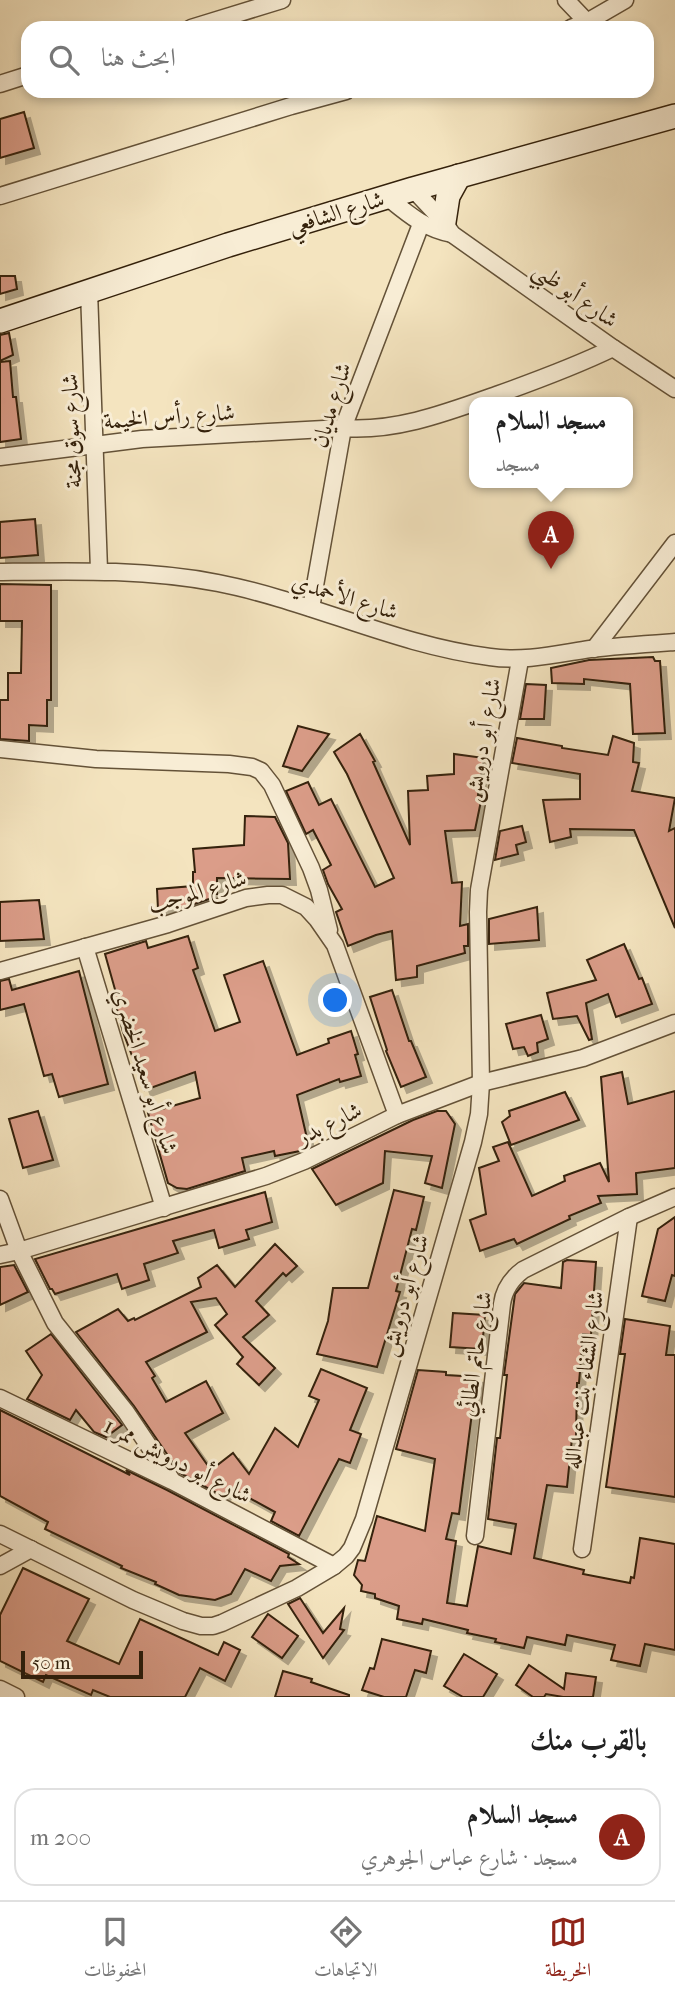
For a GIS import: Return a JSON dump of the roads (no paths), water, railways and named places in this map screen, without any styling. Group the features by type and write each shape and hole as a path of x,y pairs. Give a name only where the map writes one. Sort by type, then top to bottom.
{"street":[{"path":"214,21 282,0"},
{"path":"566,0 586,21"},
{"path":"589,21 625,0"},
{"path":"0,84 21,77"},
{"path":"0,196 320,98"},
{"name":"شارع الشافعي","path":"0,321 228,245 413,189 675,116"},
{"path":"439,227 448,196 459,176"},
{"name":"شارع أبو ظبي","path":"413,189 439,227"},
{"name":"شارع أبو ظبي","path":"387,197 439,227 675,389"},
{"name":"شارع مديان","path":"311,608 343,428 439,227"},
{"name":"شارع سوق مجنة","path":"89,291 99,570"},
{"name":"شارع رأس الخيمة","path":"487,397 569,369 613,348"},
{"name":"شارع رأس الخيمة","path":"0,457 155,438 343,428 379,429 425,418 469,403"},
{"path":"594,649 675,543"},
{"name":"شارع الأحمدي","path":"0,572 99,570 219,583 311,608 390,635 489,657 520,660 594,649 675,642"},
{"name":"شارع أبو درويش","path":"0,1534 133,1600 201,1626 222,1623 297,1588 334,1566 352,1548 368,1507 481,1103 479,890 520,660"},
{"path":"0,748 96,759 229,764 253,767 261,771 272,785 311,868 335,945"},
{"name":"شارع الموجب","path":"0,971 169,924 246,898 282,895 306,907 335,945 397,1115"},
{"name":"شارع أبو سعيد الخضري","path":"85,947 163,1208"},
{"name":"شارع بدر","path":"0,1255 266,1176 304,1161 397,1115 481,1083 583,1058 675,1023"},
{"name":"شارع حاتم الطائي","path":"475,1536 506,1288 523,1270 675,1197"},
{"path":"0,1199 19,1251 60,1331 126,1412 172,1481"},
{"name":"شارع الشفاء بنت عبدالله","path":"582,1549 629,1217"},
{"name":"شارع أبو درويش ممر 1","path":"0,1398 172,1481 334,1566"},
{"path":"0,1566 31,1549"},
{"path":"0,1689 16,1697"}],"place":[{"name":"مسجد السلام","path":"551,569"}]}
